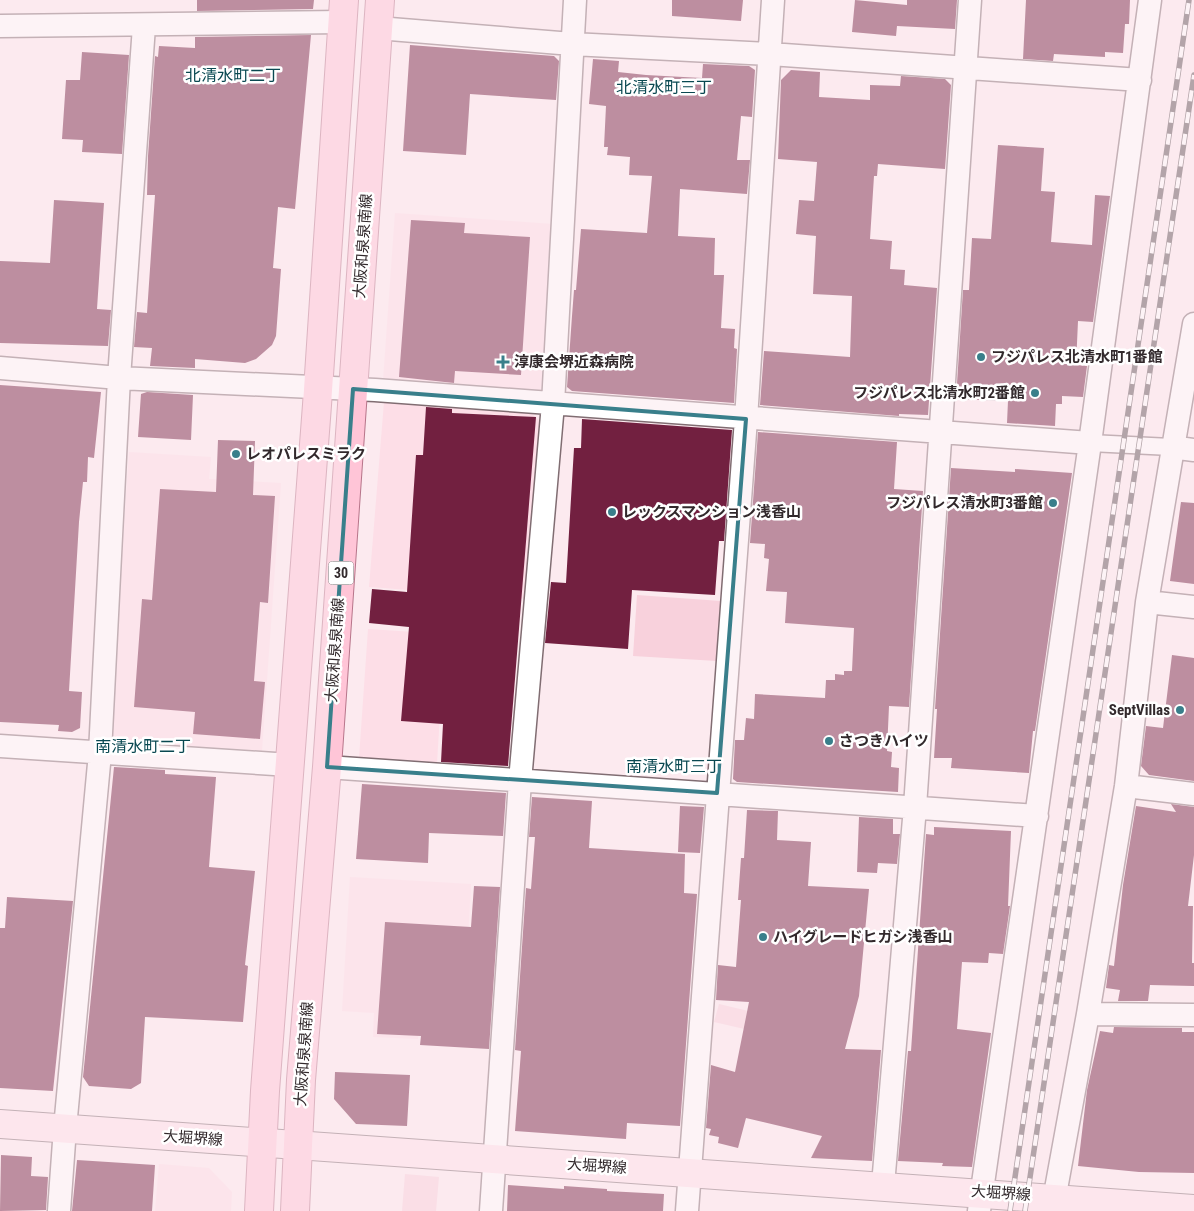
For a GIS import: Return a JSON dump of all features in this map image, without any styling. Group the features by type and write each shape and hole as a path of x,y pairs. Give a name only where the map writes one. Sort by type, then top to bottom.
{"main road":[{"name":"大阪和泉泉南線","path":"295,1211 300,1080 327,767 380,0"},
{"path":"259,1211 343,11"},
{"name":"大堀堺線","path":"0,1124 883,1185 981,1202 1183,1209"}],"street":[{"path":"491,1211 520,781 553,404 575,0"},
{"path":"687,1211 746,419 773,0"},
{"path":"883,1185 914,808 970,0"},
{"path":"981,1202 1090,443 1150,0"},
{"path":"0,26 144,26 343,11"},
{"path":"59,1211 100,753 119,378 144,26"},
{"path":"378,28 572,44 770,54 1140,80"},
{"path":"1053,1204 1088,1014 1126,786 1147,602 1171,447 1194,324"},
{"path":"0,368 119,378 353,389 1194,450"},
{"path":"1147,602 1194,607"},
{"path":"0,746 290,765"},
{"path":"327,767 1037,816"},
{"path":"1126,786 1194,794"},
{"path":"1088,1014 1194,1015"}],"highlighted area":[{"path":"353,389 746,419 717,793 327,767"}],"shaded area":[{"path":"395,213 553,224 541,392 383,381"},
{"path":"384,402 532,414 542,423 528,599 369,587"},
{"path":"129,452 211,457 209,479 281,483 262,751 116,741 109,735"},
{"path":"637,595 721,601 717,661 633,656"},
{"path":"368,629 445,634 437,763 359,758"},
{"path":"350,877 471,884 467,959 423,957 418,1039 373,1037 374,1013 342,1011"},
{"path":"719,1004 774,1017 770,1035 714,1022"},
{"path":"159,1164 209,1168 232,1192 231,1211 155,1211"},
{"path":"405,1174 439,1177 436,1211 402,1211"}],"building":[{"path":"197,0 314,0 313,9 197,11"},
{"path":"672,0 743,0 741,21 672,16"},
{"path":"855,0 907,5 907,0 957,0 955,29 897,26 896,36 852,32"},
{"path":"1026,0 1130,0 1129,24 1125,24 1123,53 1105,52 1105,57 1054,54 1053,61 1023,59"},
{"path":"311,35 295,209 278,207 273,268 281,269 276,336 272,345 256,359 245,363 195,359 195,368 150,366 152,348 134,347 137,312 147,313 155,195 147,195 148,156 155,56 158,57 159,46 195,48 195,37"},
{"path":"410,45 554,56 559,61 556,100 470,94 466,155 403,151"},
{"path":"82,52 129,55 122,154 82,152 83,140 62,139 66,80 80,80"},
{"path":"593,59 619,61 618,72 646,75 702,78 703,64 749,66 755,70 752,117 741,116 737,160 750,160 747,194 680,189 678,236 715,238 714,275 724,275 721,328 735,329 734,348 737,349 734,403 572,391 567,387 574,290 576,290 581,229 647,233 652,176 629,175 630,157 607,155 608,147 604,147 606,106 589,104"},
{"path":"791,70 820,72 819,97 870,100 870,85 900,86 901,76 945,79 951,85 945,169 878,164 877,176 874,176 870,239 892,241 890,269 905,270 904,285 937,288 928,415 899,414 899,416 760,405 764,351 850,357 852,296 813,294 816,236 796,234 799,200 814,201 817,162 778,159 781,80"},
{"path":"998,145 1044,148 1041,191 1055,192 1051,242 1092,245 1095,195 1110,196 1093,322 1078,321 1076,365 1087,366 1083,397 1062,396 1062,404 1056,404 1055,426 1007,423 1008,401 956,399 963,290 969,290 972,238 991,239"},
{"path":"54,200 104,203 97,309 111,310 108,346 0,343 0,261 50,263"},
{"path":"411,220 465,223 464,233 530,237 521,375 455,371 454,383 399,377"},
{"path":"0,385 101,392 94,458 88,457 87,482 83,482 79,522 69,691 82,692 80,728 72,732 58,731 59,725 0,722"},
{"path":"147,392 193,395 191,440 138,437 141,394"},
{"path":"426,407 452,409 452,413 536,417 508,766 441,762 443,724 401,721 409,627 369,623 372,589 407,592 416,455 423,455"},
{"path":"582,419 732,430 724,541 719,541 715,595 632,590 628,649 545,643 551,582 566,583 574,448 581,448"},
{"path":"758,432 897,442 894,489 923,491 909,707 889,706 887,751 892,752 891,767 899,768 898,792 737,782 733,779 735,740 744,740 746,718 754,719 755,694 825,698 826,680 835,680 835,674 844,675 844,671 852,671 854,628 785,623 787,592 766,591 769,559 764,558 765,544 750,543"},
{"path":"218,440 255,441 253,495 275,496 268,603 260,602 254,681 265,682 260,739 193,734 195,712 134,707 142,599 152,600 160,489 216,492"},
{"path":"951,468 1015,472 1015,469 1072,473 1035,731 1033,731 1029,773 951,768 952,758 934,758 937,709 935,709"},
{"path":"1181,502 1194,503 1194,584 1170,581"},
{"path":"1172,655 1194,658 1194,781 1149,775 1141,766 1146,726 1163,728"},
{"path":"114,767 165,770 165,774 216,777 209,867 255,871 245,965 248,966 243,1022 145,1017 141,1083 131,1089 89,1086 83,1077"},
{"path":"362,784 506,793 503,836 429,833 428,863 356,859"},
{"path":"532,797 592,801 589,848 685,854 684,893 697,894 680,1126 627,1123 626,1139 515,1131 521,1051 515,1050 526,888 531,889 535,837 529,837"},
{"path":"1171,804 1194,807 1194,855 1188,906 1193,906 1192,963 1194,963 1194,986 1150,985 1148,1001 1118,1001 1120,990 1106,988 1109,965 1114,966 1123,885 1136,806 1176,812"},
{"path":"680,806 704,807 700,853 678,852"},
{"path":"747,810 778,811 777,840 811,842 808,886 869,889 859,996 845,1049 881,1050 872,1161 811,1158 822,1136 746,1118 738,1148 718,1143 719,1137 709,1135 711,1129 706,1128 711,1065 735,1072 749,1002 716,1000 718,965 736,967 741,900 738,900 741,858 744,858"},
{"path":"859,817 893,819 893,834 900,834 897,864 878,863 877,873 857,872"},
{"path":"934,827 1011,831 1008,906 1010,906 1003,954 989,953 988,963 962,962 957,1029 991,1033 972,1167 942,1166 943,1163 898,1161 908,1051 911,1051 926,834 934,835"},
{"path":"474,886 500,887 489,1049 420,1045 421,1036 377,1034 385,922 471,927"},
{"path":"7,897 73,901 53,1091 0,1088 0,928 5,928"},
{"path":"1114,1027 1182,1028 1182,1032 1194,1032 1194,1173 1139,1172 1078,1166 1087,1090 1100,1031 1113,1033"},
{"path":"335,1072 410,1075 407,1126 356,1124 334,1099"},
{"path":"1,1155 32,1157 31,1176 48,1177 46,1210 0,1211"},
{"path":"77,1160 155,1165 152,1211 72,1211"},
{"path":"508,1185 564,1189 564,1186 607,1189 607,1191 664,1194 663,1211 507,1211"}],"railway":[{"path":"1010,1211 1189,0"},
{"path":"1025,1211 1194,75"}],"place":[{"name":"フジパレス北清水町1番館","path":"981,357"},
{"name":"淳康会堺近森病院","path":"503,362"},
{"name":"フジパレス北清水町2番館","path":"1035,393"},
{"name":"レオパレスミラク","path":"236,454"},
{"name":"フジパレス清水町3番館","path":"1053,503"},
{"name":"レックスマンション浅香山","path":"612,512"},
{"name":"SeptVillas","path":"1180,710"},
{"name":"さつきハイツ","path":"829,741"},
{"name":"ハイグレードヒガシ浅香山","path":"763,937"}],"district":[{"name":"北清水町二丁","path":"233,75"},
{"name":"北清水町三丁","path":"664,87"},
{"name":"南清水町二丁","path":"143,746"},
{"name":"南清水町三丁","path":"674,766"}]}
